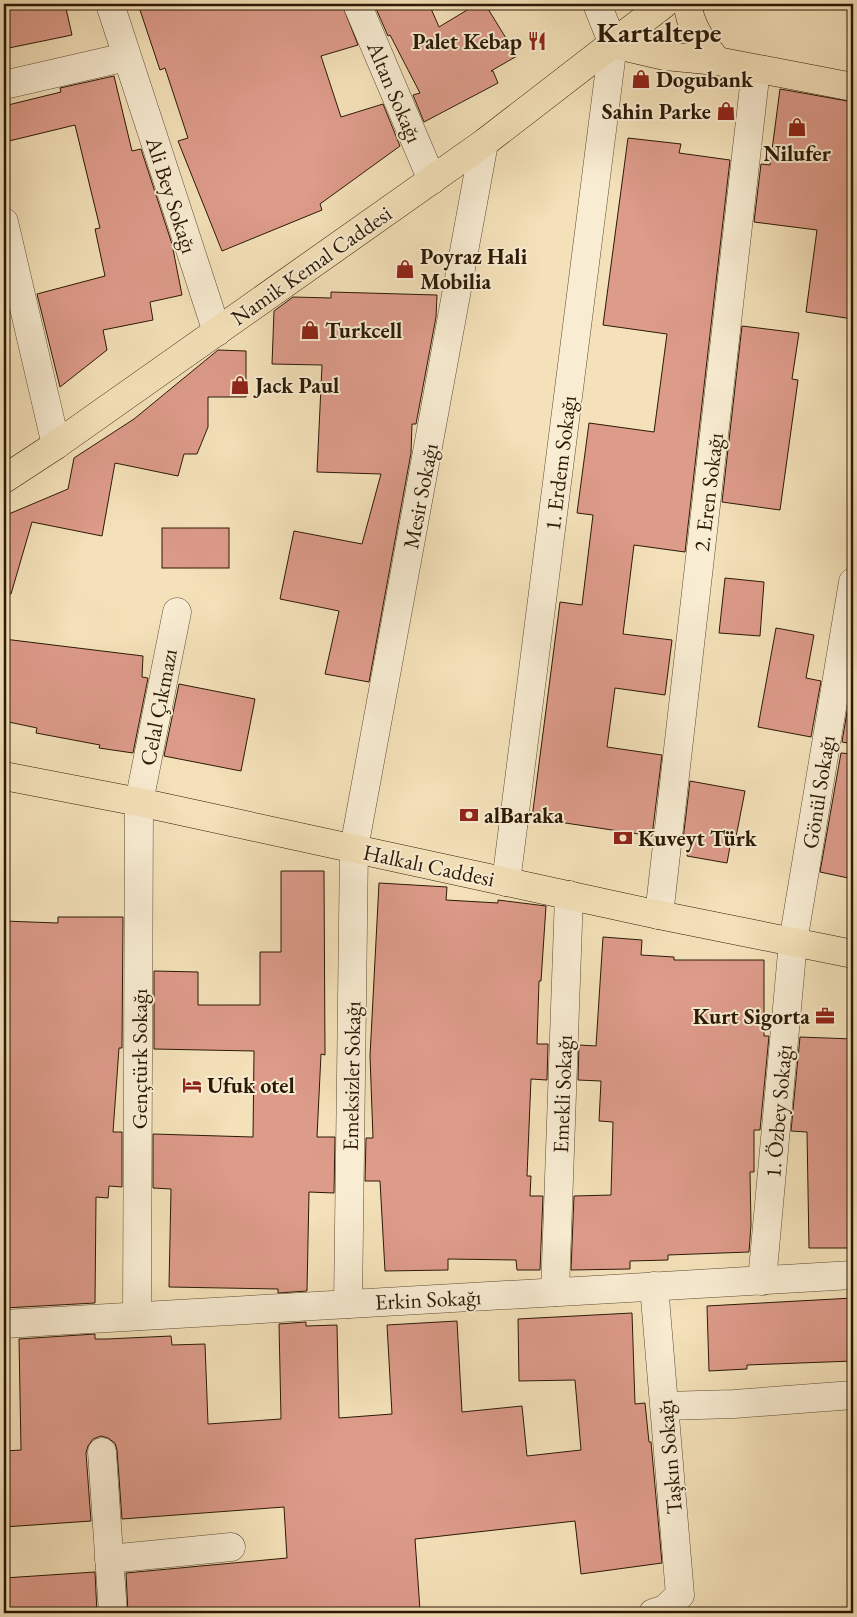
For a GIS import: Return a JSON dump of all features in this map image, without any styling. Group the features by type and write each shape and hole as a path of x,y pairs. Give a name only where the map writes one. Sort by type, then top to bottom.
{"main road":[{"name":"Namik Kemal Caddesi","path":"4,479 56,445 484,143 664,4"},
{"path":"688,4 689,14 701,40 717,61"},
{"path":"613,44 666,56 717,61 853,86"},
{"name":"Halkalı Caddesi","path":"4,776 139,802 569,896 853,954"}],"street":[{"name":"Ali Bey Sokağı","path":"110,4 217,332"},
{"name":"Altan Sokağı","path":"357,4 432,180"},
{"path":"597,4 613,44"},
{"name":"1. Erdem Sokağı","path":"506,882 613,44"},
{"path":"4,85 126,57"},
{"name":"2. Eren Sokağı","path":"660,915 756,69"},
{"name":"Mesir Sokağı","path":"354,848 484,143"},
{"path":"4,222 56,445"},
{"name":"Gönül Sokağı","path":"793,942 853,582"},
{"name":"Celal Çıkmazı","path":"139,802 177,612"},
{"name":"Gençtürk Sokağı","path":"137,1316 139,802"},
{"name":"Emeksizler Sokağı","path":"348,1304 354,848"},
{"name":"Emekli Sokağı","path":"555,1292 569,896"},
{"name":"1. Özbey Sokağı","path":"762,1281 793,942"},
{"name":"Erkin Sokağı","path":"4,1324 853,1276"},
{"name":"Taşkın Sokağı","path":"653,1613 665,1609 680,1594 654,1286"},
{"path":"665,1406 734,1404 853,1395"},
{"path":"102,1452 113,1613"},
{"path":"109,1559 230,1547"}],"building":[{"path":"4,4 65,4 72,35 4,49"},
{"path":"138,4 342,4 358,45 321,56 341,117 383,104 400,146 320,204 322,210 222,251 178,141 188,138 165,68 160,70"},
{"path":"374,4 429,4 439,27 477,4 485,4 517,56 491,71 493,71 498,83 424,122 413,95 420,93 390,35 388,36"},
{"path":"114,76 132,151 141,149 172,244 182,295 150,302 153,320 103,330 107,350 60,387 37,294 105,276 95,229 100,228 75,125 9,141 4,120 4,106 61,92 60,88"},
{"path":"780,89 853,102 853,319 806,312 817,230 754,222 761,164 770,165"},
{"path":"628,138 681,144 679,153 730,160 685,552 634,545 623,634 672,640 665,695 615,688 607,747 662,755 652,836 532,818 560,602 582,605 593,515 577,513 589,423 654,432 667,334 603,325"},
{"path":"331,292 437,295 436,317 416,424 412,424 411,453 369,682 325,674 339,611 280,599 294,531 362,544 381,474 317,472 322,365 272,364 274,311 293,297 331,298"},
{"path":"742,326 799,333 792,379 798,380 780,510 722,502"},
{"path":"218,350 246,351 246,397 208,397 208,427 197,454 184,454 178,476 115,463 102,536 32,522 11,594 4,593 4,516 68,489 74,458 134,419"},
{"path":"162,528 229,528 229,568 162,568"},
{"path":"725,578 764,582 760,636 719,633"},
{"path":"776,628 814,635 806,678 821,681 811,737 758,727"},
{"path":"4,639 143,656 142,677 148,678 133,753 99,748 100,745 36,733 37,728 4,721"},
{"path":"179,684 255,699 241,771 164,756"},
{"path":"851,688 853,688 853,744 842,742"},
{"path":"841,753 853,754 853,879 820,872"},
{"path":"690,781 745,791 735,842 731,841 727,863 687,856 690,841 683,840"},
{"path":"281,871 324,871 325,1055 321,1054 317,1137 335,1137 334,1193 309,1192 307,1291 278,1293 278,1289 169,1287 171,1189 153,1188 153,1134 253,1137 254,1051 154,1049 154,971 198,972 198,1005 260,1005 260,952 281,952"},
{"path":"379,883 447,887 446,900 498,903 498,900 546,906 541,981 539,981 537,1044 548,1044 547,1080 531,1079 527,1176 531,1176 530,1196 543,1196 540,1270 517,1270 516,1260 448,1259 448,1270 385,1271 380,1181 365,1181 366,1138 373,1138 370,1056"},
{"path":"58,917 123,917 122,1048 119,1048 113,1132 122,1132 122,1187 109,1186 108,1198 96,1197 95,1303 4,1308 4,921 58,923"},
{"path":"603,937 642,940 641,955 674,957 674,960 764,960 764,1036 769,1036 760,1130 754,1130 754,1172 750,1172 751,1225 749,1252 668,1255 668,1260 630,1261 630,1269 571,1270 574,1196 611,1195 613,1122 599,1121 601,1081 578,1080 579,1045 596,1046"},
{"path":"800,1037 853,1039 853,1248 809,1248 807,1132 791,1131"},
{"path":"853,1298 853,1361 747,1365 747,1369 709,1371 707,1306"},
{"path":"632,1313 635,1404 645,1403 649,1442 651,1442 662,1563 581,1574 575,1521 415,1539 420,1610 390,1613 322,1613 322,1610 277,1613 128,1613 126,1573 287,1558 284,1507 122,1519 117,1450 115,1443 101,1436 93,1439 86,1453 91,1521 4,1527 4,1451 21,1450 19,1339 95,1334 95,1339 171,1336 172,1345 205,1344 208,1424 281,1419 279,1324 306,1322 306,1326 337,1325 339,1418 392,1414 387,1325 457,1321 462,1412 522,1406 527,1456 581,1450 575,1380 519,1381 518,1319"},
{"path":"95,1572 97,1613 4,1613 4,1578"}],"place":[{"name":"Palet Kebap","path":"537,41"},
{"name":"Dogubank","path":"641,79"},
{"name":"Sahin Parke","path":"726,111"},
{"name":"Nilufer","path":"797,127"},
{"name":"Poyraz Hali Mobilia","path":"405,269"},
{"name":"Turkcell","path":"310,330"},
{"name":"Jack Paul","path":"240,385"},
{"name":"alBaraka","path":"469,815"},
{"name":"Kuveyt Türk","path":"623,838"},
{"name":"Kurt Sigorta","path":"825,1016"},
{"name":"Ufuk otel","path":"192,1085"}],"district":[{"name":"Kartaltepe","path":"659,32"}]}
